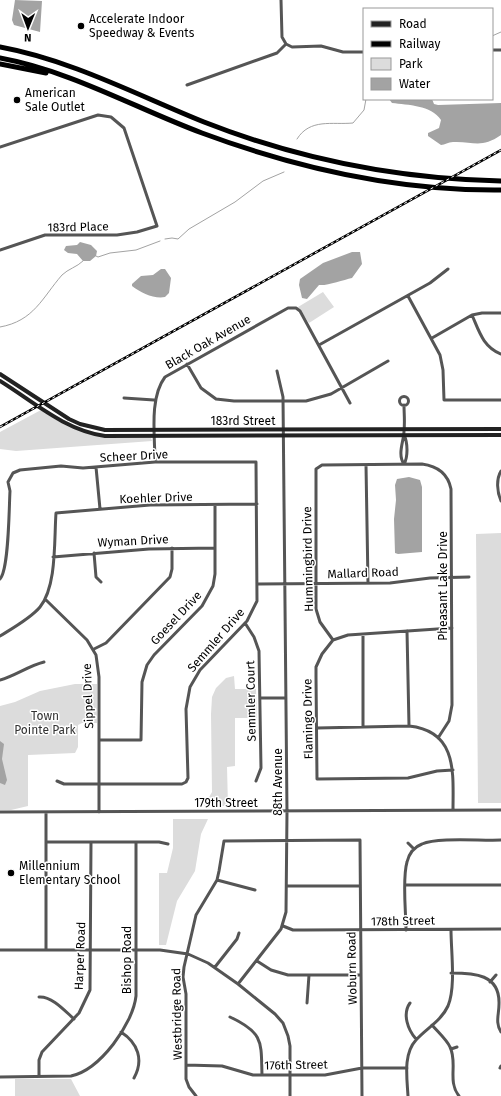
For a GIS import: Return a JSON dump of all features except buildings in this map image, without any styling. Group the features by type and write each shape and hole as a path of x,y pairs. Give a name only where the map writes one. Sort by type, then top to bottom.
{"highway":[{"path":"0,47 55,61 98,77 204,122 256,140 356,167 422,176 501,181"},
{"path":"0,58 72,79 200,132 253,151 338,172 408,184 501,190"},
{"path":"0,64 72,79"}],"street":[{"path":"281,0 282,37 286,44 292,46 321,46 343,52 363,52"},
{"path":"187,85 277,53 286,44"},
{"name":"183rd Place","path":"0,147 98,115 111,117 124,128 157,226 137,232 117,235 45,235 0,250"},
{"path":"350,403 319,345 430,284 448,269"},
{"path":"408,296 432,338 442,360 444,400 501,400"},
{"name":"Black Oak Avenue","path":"155,462 154,400 158,388 165,377 286,309 296,308 300,311 319,345"},
{"path":"432,338 472,315 482,313 501,313"},
{"path":"472,315 485,343 501,354"},
{"path":"187,364 201,388 216,399 225,401 283,401 312,400 342,388 388,361"},
{"name":"88th Avenue","path":"238,984 283,926 286,912 287,812 284,431 282,390 277,371"},
{"name":"183rd Street","path":"0,374 55,411 80,424 105,430 284,431 501,429"},
{"name":"183rd Street","path":"0,381 55,418 88,432 114,436 501,435"},
{"path":"124,398 154,400"},
{"path":"404,405 404,436 402,440 401,460 404,464"},
{"name":"Scheer Drive","path":"6,560 8,482 14,473 20,470 61,466 96,467 155,462 256,462"},
{"name":"Semmler Drive","path":"99,784 182,784 186,782 188,778 186,709 190,688 200,670 245,623 255,608 258,596 256,462"},
{"name":"Pheasant Lake Drive","path":"316,473 316,469 322,465 404,464 433,466 441,471 450,483 452,710 448,724 438,738"},
{"path":"366,465 368,583"},
{"path":"96,467 100,510"},
{"path":"501,471 498,478 501,501"},
{"name":"Hummingbird Drive","path":"316,473 316,584 318,618 323,628 333,640"},
{"name":"Koehler Drive","path":"53,557 56,513 150,505 257,504"},
{"name":"Goesel Drive","path":"99,740 141,740 142,682 145,670 154,655 208,599 215,580 214,505"},
{"path":"94,649 106,643 170,577 172,569 172,548"},
{"name":"Wyman Drive","path":"53,557 172,548 215,548"},
{"path":"94,553 96,577 101,582"},
{"path":"0,636 34,612 46,599 51,584 53,557"},
{"path":"0,559 6,560 4,575 0,579"},
{"name":"Mallard Road","path":"258,584 368,583 469,578"},
{"name":"Sippel Drive","path":"46,599 84,636 94,649 99,677 99,812"},
{"name":"Semmler Court","path":"245,623 254,637 259,651 261,768 256,781"},
{"path":"333,640 348,635 452,628"},
{"path":"407,631 409,726"},
{"path":"363,634 363,727"},
{"name":"Flamingo Drive","path":"333,640 322,654 316,667 317,779 410,777 437,771 453,770"},
{"path":"0,680 16,676 37,664 44,662"},
{"path":"260,698 286,698"},
{"path":"316,728 409,726 421,728 438,738 448,751 453,770 453,810"},
{"path":"57,781 64,784 99,784"},
{"name":"179th Street","path":"0,812 501,810"},
{"path":"46,812 46,950"},
{"name":"Woburn Road","path":"287,841 360,840 362,1096"},
{"path":"406,930 406,864 414,849 420,844 432,841 501,840"},
{"name":"Westbridge Road","path":"196,1096 187,1083 186,994 183,974 196,915 217,880 222,865 224,841 287,841"},
{"path":"46,842 159,842 168,844"},
{"name":"Harper Road","path":"39,1076 39,1060 42,1052 74,1019 85,1004 90,990 90,842"},
{"name":"Bishop Road","path":"0,1077 71,1076 84,1072 99,1059 121,1032 132,1013 136,1000 136,842"},
{"path":"408,843 414,849"},
{"path":"217,880 255,890"},
{"path":"406,885 501,885"},
{"path":"287,886 360,886"},
{"name":"178th Street","path":"283,926 299,930 501,929"},
{"path":"408,1096 409,1053 416,1039 441,1017 449,1002 451,930"},
{"path":"215,967 238,939 239,933"},
{"path":"0,950 160,950 188,954 215,967 275,1014 283,1023 290,1046 290,1096"},
{"path":"257,961 281,974 361,975"},
{"path":"451,973 472,973 483,976 490,982 498,996 497,1021 501,1032"},
{"path":"307,1002 309,975"},
{"path":"490,982 496,975"},
{"path":"39,997 44,996 54,1002 74,1019"},
{"path":"410,1003 407,1007 407,1022 410,1032 416,1039"},
{"path":"230,1017 239,1021 260,1039 262,1048 262,1075"},
{"path":"432,1025 451,1049 452,1081 459,1096"},
{"path":"121,1032 134,1041 137,1049 138,1072 134,1078"},
{"path":"451,1049 457,1047"},
{"name":"176th Street","path":"186,1065 219,1065 248,1074 262,1075 330,1074 362,1068 408,1068"}],"green space":[{"path":"323,292 334,307 309,323 298,307"},
{"path":"41,410 68,426 81,431 106,436 151,438 152,441 16,451 0,449 0,432"},
{"path":"501,533 501,803 478,803 476,534"},
{"path":"234,676 235,689 256,689 257,718 235,718 235,766 227,767 228,806 204,806 212,792 212,697 216,688 226,678"},
{"name":"Town Pointe Park","path":"75,684 97,684 97,723 82,723 78,725 78,747 75,753 28,755 28,806 11,810 0,810 0,706 15,702 40,691"},
{"path":"173,819 208,819 201,834 195,871 177,901 166,945 159,945 159,873 167,873 173,848"},
{"path":"15,1079 71,1079 80,1096 15,1096"}],"water":[{"path":"15,0 42,1 40,32 14,25 12,20"},
{"path":"390,100 432,100 434,104 438,105 501,103 501,135 488,142 482,143 450,142 441,145 428,136 428,133 439,128 441,120 437,115 431,111 412,105 392,103"},
{"path":"80,242 91,245 97,251 96,256 90,261 83,261 77,254 68,253 64,250 66,246 77,245"},
{"path":"352,252 360,252 362,264 352,278 331,284 319,285 307,299 302,298 299,285 300,279 323,263"},
{"path":"161,269 165,269 171,278 169,293 165,297 148,295 132,286 132,284 141,276 153,275"},
{"path":"409,477 420,480 422,487 422,552 398,554 395,553 395,485 397,479"},
{"path":"0,741 4,744 2,759 7,780 5,785 0,783"}],"waterway":[{"path":"493,36 501,32"},
{"path":"297,139 302,132 315,125 329,123 353,123 364,110 366,100"},
{"path":"165,239 178,239 189,229 235,202 263,181 284,172"},
{"path":"96,256 98,257 110,253 136,250 160,241"},
{"path":"0,327 21,320 29,314 43,300 62,275 83,261"}],"railway":[{"path":"0,427 501,150"}],"place":[{"name":"Accelerate Indoor Speedway & Events","path":"81,26"},
{"name":"American Sale Outlet","path":"17,100"},
{"name":"Millennium Elementary School","path":"11,873"}]}
